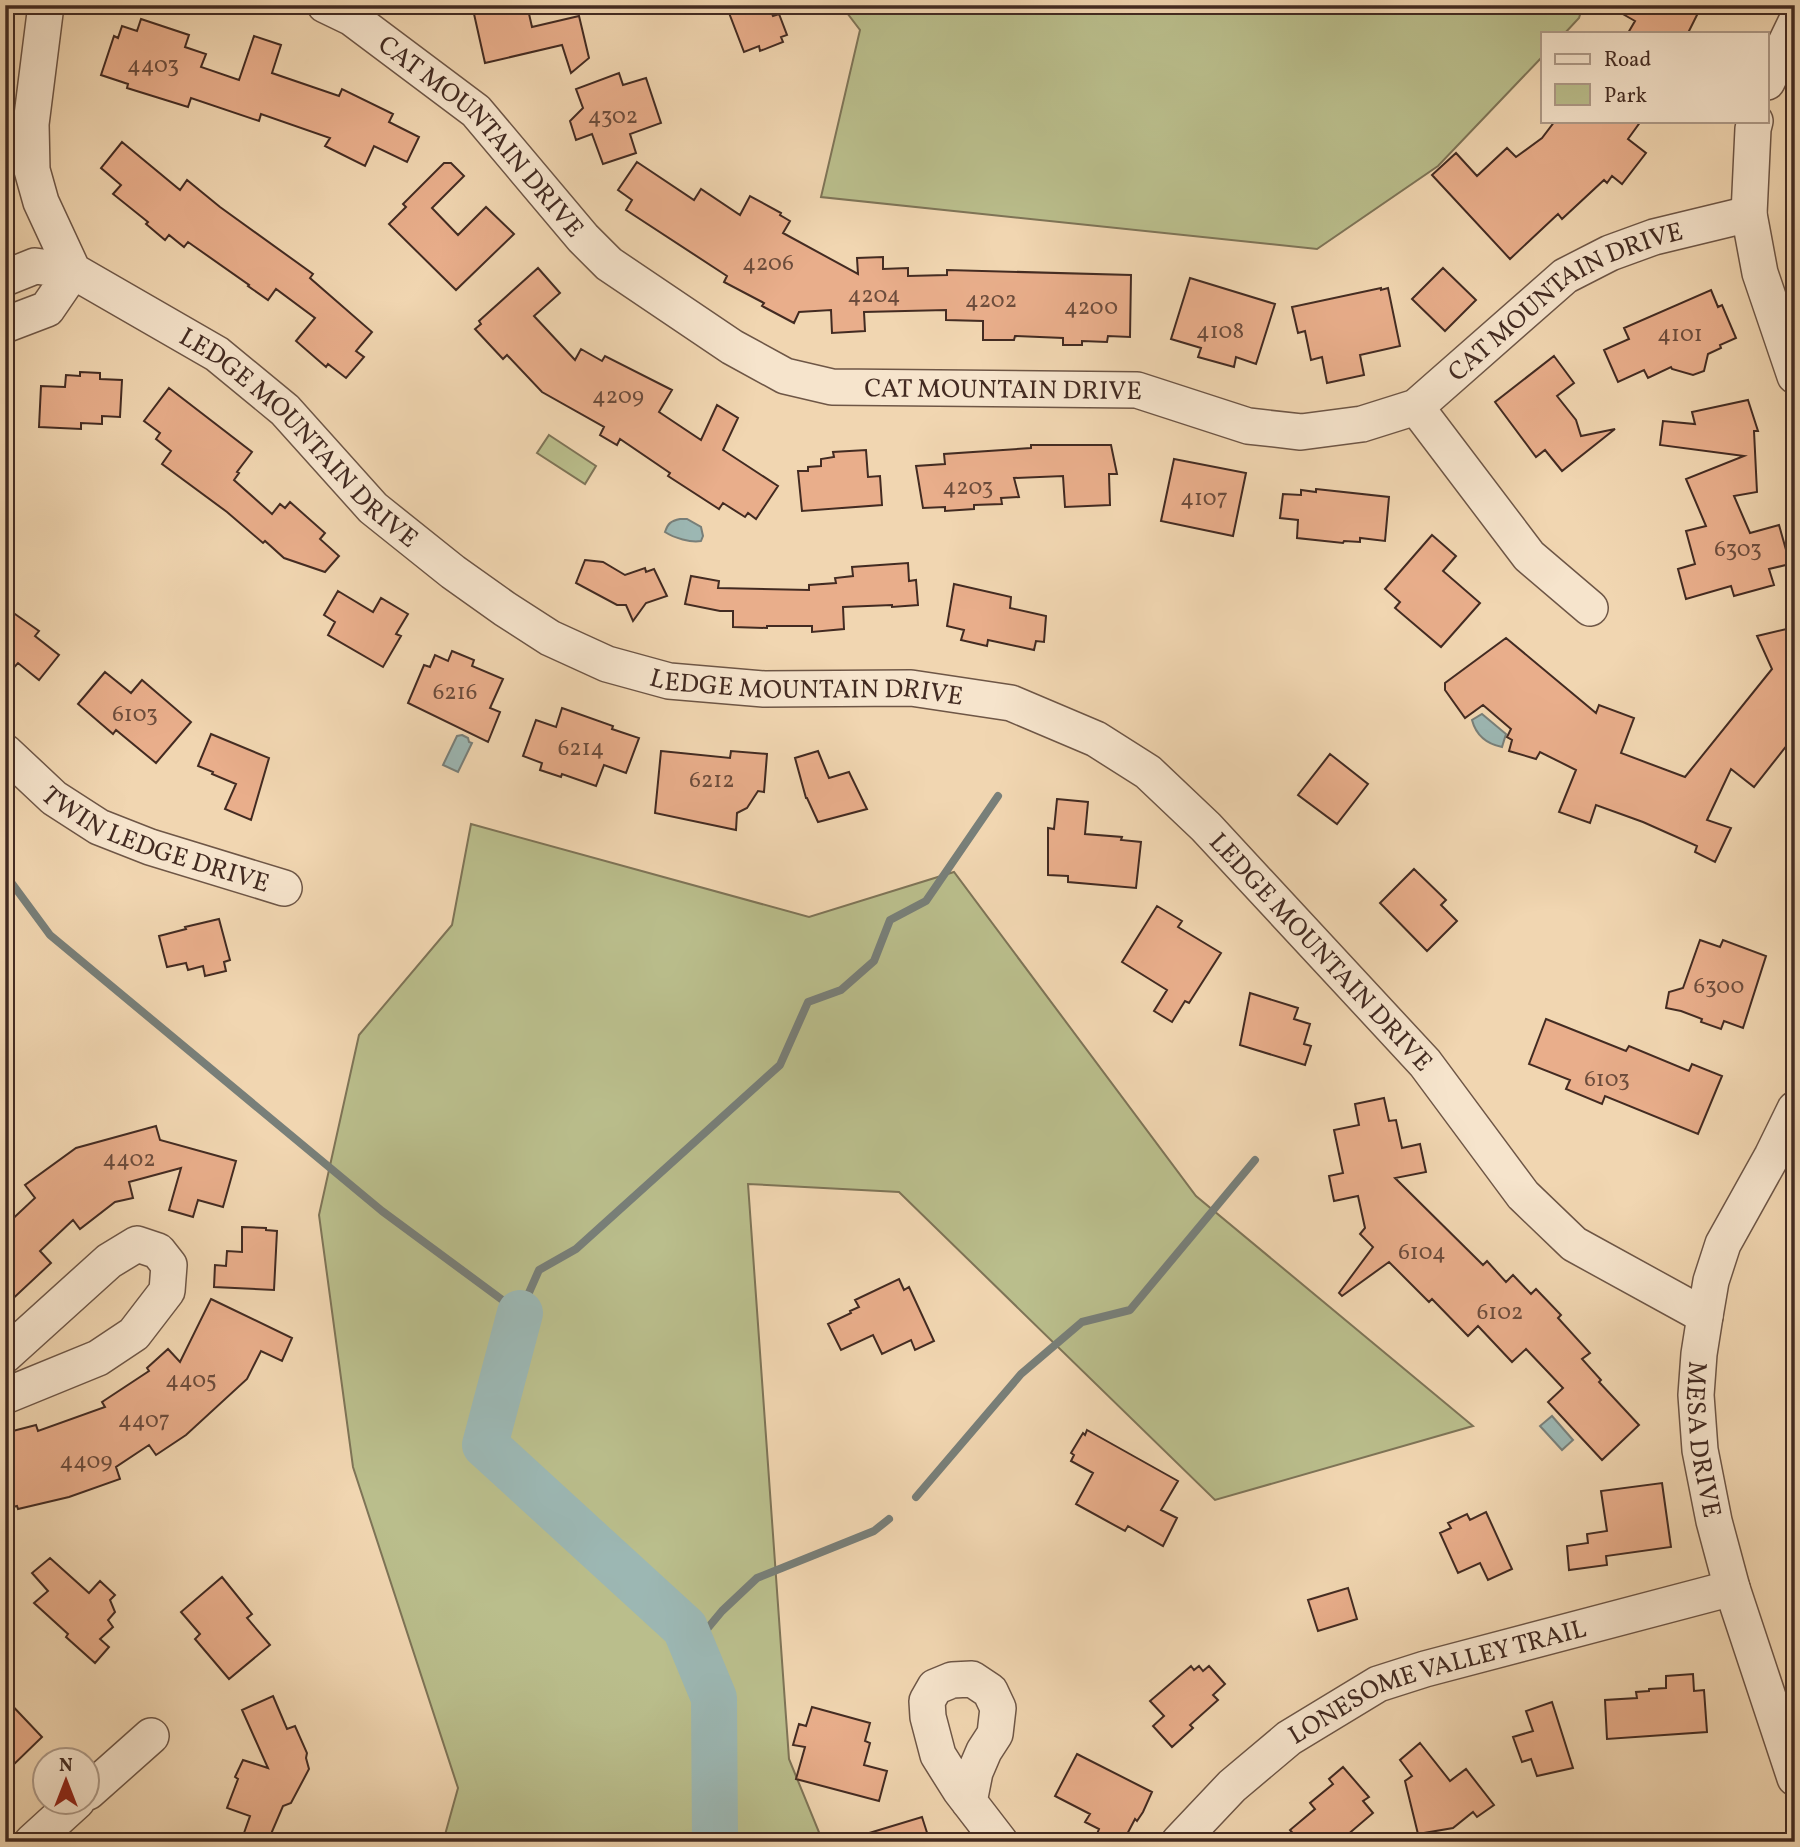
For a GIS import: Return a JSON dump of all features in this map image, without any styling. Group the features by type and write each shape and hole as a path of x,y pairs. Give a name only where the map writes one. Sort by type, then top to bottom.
{"street":[{"path":"46,5 31,124 32,170 41,202 74,271"},
{"name":"CAT MOUNTAIN DRIVE","path":"347,10 476,111 583,238 609,264 732,348 785,376 832,387 1137,390 1248,426 1301,432 1362,424 1416,407 1566,276 1610,253 1654,237 1749,214"},
{"path":"1769,78 1795,24"},
{"path":"1755,122 1749,214 1760,273 1795,376"},
{"path":"5,278 35,266 74,271"},
{"path":"5,324 47,309 74,271"},
{"name":"LEDGE MOUNTAIN DRIVE","path":"74,271 216,354 285,410 373,508 453,572 550,638 607,664 668,681 764,688 911,688 1011,703 1107,745 1148,772 1206,827 1425,1063 1523,1195 1574,1244 1704,1316"},
{"path":"1416,407 1529,556 1590,608"},
{"name":"TWIN LEDGE DRIVE","path":"5,752 54,798 99,827 150,847 284,888"},
{"name":"MESA DRIVE","path":"1795,1110 1784,1160 1723,1244 1711,1281 1704,1316 1696,1395 1700,1450 1714,1521 1732,1588 1795,1778"},
{"path":"5,1355 109,1261 137,1244 158,1251 169,1265 167,1291 134,1334 98,1358 5,1396"},
{"name":"LONESOME VALLEY TRAIL","path":"1179,1842 1232,1786 1289,1738 1378,1684 1425,1669 1732,1588"},
{"path":"102,1779 151,1735"},
{"path":"969,1802 1000,1842"},
{"path":"32,1842 62,1815"}],"green space":[{"path":"841,5 1583,5 1579,18 1566,32 1541,32 1541,58 1438,166 1317,249 821,197 860,30"},
{"path":"549,435 596,466 585,484 537,453"},
{"path":"471,824 809,917 954,872 1196,1196 1473,1426 1215,1500 899,1192 748,1184 789,1759 823,1842 443,1842 458,1788 353,1467 319,1215 359,1035 452,925"}],"water":[{"path":"687,519 701,527 701,541 683,540 665,532 670,523"},
{"path":"1482,714 1506,734 1502,747 1487,741 1476,730 1472,720"},
{"path":"462,735 472,743 458,772 443,765 457,736"},
{"path":"1552,1416 1573,1440 1562,1450 1540,1426"}],"building":[{"path":"472,5 527,5 532,27 579,16 589,58 571,73 562,45 485,63"},
{"path":"726,5 768,5 773,16 779,14 787,35 781,37 783,42 760,51 759,46 744,52"},
{"path":"1607,5 1702,5 1688,32 1629,32 1635,21"},
{"path":"141,19 189,35 185,47 206,54 201,67 239,80 254,36 281,45 272,73 339,96 342,89 393,114 389,122 419,137 407,162 374,146 365,166 325,146 330,138 261,114 259,121 191,98 188,107 127,88 128,84 101,75 114,36 118,38 122,26 137,31"},
{"path":"619,73 623,85 646,78 661,123 630,134 636,153 603,164 592,134 576,140 570,121 583,108 576,89"},
{"path":"1554,122 1640,122 1628,139 1646,153 1622,184 1612,176 1607,183 1604,180 1562,219 1558,214 1510,259 1432,175 1456,153 1477,176 1507,148 1516,157 1542,138"},
{"path":"122,142 180,190 187,180 313,274 310,278 372,332 356,351 364,357 346,378 328,364 326,367 296,341 315,318 276,289 268,300 188,242 184,247 169,235 165,240 146,224 148,222 113,194 121,185 101,168"},
{"path":"637,162 694,200 701,189 740,215 750,196 790,221 783,233 858,274 857,258 883,257 883,269 908,268 908,276 947,275 947,270 1131,275 1130,337 1108,336 1107,342 1082,341 1082,345 1063,345 1063,338 1015,336 1014,340 983,340 983,321 946,320 946,310 864,312 865,331 832,333 831,310 799,312 794,323 724,282 727,276 626,210 632,200 618,190"},
{"path":"444,163 451,163 464,176 432,208 458,235 486,207 514,234 456,290 389,224 406,207 403,204"},
{"path":"538,268 560,293 534,316 575,360 581,349 602,361 605,356 672,390 659,412 701,440 717,405 738,418 723,450 778,486 756,519 748,513 745,517 723,503 719,509 668,476 670,473 620,439 617,445 600,435 604,427 542,392 507,355 503,359 475,329 481,324 479,321"},
{"path":"1443,268 1476,300 1445,331 1412,299"},
{"path":"1190,278 1275,304 1256,364 1236,357 1234,367 1198,357 1201,348 1171,339"},
{"path":"1388,288 1400,346 1360,355 1364,375 1327,383 1322,357 1311,360 1305,331 1298,333 1292,307"},
{"path":"1711,290 1718,307 1722,305 1736,338 1708,354 1704,371 1693,375 1671,367 1648,378 1644,370 1618,382 1604,350 1629,339 1624,328"},
{"path":"1554,356 1574,383 1557,396 1576,420 1581,436 1615,429 1562,471 1545,450 1536,457 1495,402"},
{"path":"80,372 100,373 100,379 122,380 120,417 102,416 102,424 81,423 81,429 39,427 41,386 65,387 66,375 80,376"},
{"path":"169,388 252,452 234,480 272,514 280,504 285,508 290,502 325,533 320,539 339,556 325,572 284,558 162,464 171,451 156,439 160,433 144,421"},
{"path":"1748,400 1758,431 1754,431 1757,492 1734,496 1750,533 1779,525 1790,564 1769,569 1774,585 1734,596 1731,586 1686,599 1678,569 1695,564 1686,531 1706,526 1686,479 1744,456 1660,445 1663,421 1695,424 1692,412"},
{"path":"1031,445 1111,445 1117,474 1109,474 1110,505 1065,507 1063,476 1014,478 1019,497 1001,498 1002,504 974,505 974,509 945,511 945,507 923,508 916,466 945,464 944,454 1031,448"},
{"path":"866,450 868,477 880,476 882,505 802,511 798,471 808,471 808,467 821,466 821,459 834,457 833,452"},
{"path":"1174,459 1246,473 1233,536 1161,521"},
{"path":"1316,489 1389,497 1385,541 1360,538 1360,542 1343,543 1297,538 1298,520 1280,518 1283,494 1301,495 1301,490 1316,492"},
{"path":"1432,535 1456,556 1443,571 1480,603 1441,647 1395,608 1400,602 1385,589"},
{"path":"585,560 603,562 625,575 645,568 646,572 654,569 667,596 646,603 633,621 626,605 617,605 576,583"},
{"path":"908,563 909,581 916,580 918,605 843,607 844,629 812,632 812,626 733,627 733,611 685,604 691,576 719,581 718,588 809,590 809,585 836,583 835,578 853,576 852,567"},
{"path":"954,584 1011,597 1010,608 1046,616 1044,642 1036,641 1034,650 988,640 987,646 961,640 964,630 947,626"},
{"path":"338,591 373,612 381,598 408,614 396,634 401,636 383,667 328,635 335,622 324,615"},
{"path":"5,607 39,631 35,636 59,655 39,680 18,663 5,677"},
{"path":"1795,627 1795,735 1754,787 1731,769 1707,820 1731,828 1715,862 1695,852 1697,846 1596,805 1590,823 1559,812 1576,770 1540,752 1536,759 1509,751 1512,740 1507,737 1511,729 1483,705 1465,718 1445,690 1445,683 1506,638 1596,713 1599,705 1634,718 1621,753 1685,777 1772,669 1757,636"},
{"path":"452,651 474,660 472,666 503,679 490,708 500,712 488,742 408,703 424,665 430,667 435,655 448,661"},
{"path":"105,672 131,693 142,680 191,722 156,763 116,730 113,734 78,704"},
{"path":"562,708 639,738 626,773 604,765 596,786 562,774 561,777 540,770 542,763 523,756 536,720 556,727"},
{"path":"211,734 269,758 251,820 225,809 236,784 198,766"},
{"path":"661,751 730,758 731,751 767,754 764,792 758,791 747,808 737,813 736,830 655,813"},
{"path":"818,751 829,778 849,772 867,809 818,822 806,798 795,758"},
{"path":"1330,754 1368,784 1337,824 1298,795"},
{"path":"1057,799 1088,802 1085,834 1122,837 1121,840 1141,842 1136,888 1068,882 1068,876 1048,875 1048,828 1054,829"},
{"path":"1414,869 1446,900 1441,905 1457,921 1427,951 1380,903"},
{"path":"1157,906 1182,921 1178,927 1221,953 1189,1003 1185,1001 1172,1022 1154,1011 1167,990 1122,962"},
{"path":"219,919 230,960 224,962 226,971 205,976 203,966 188,970 186,963 167,967 159,936"},
{"path":"1700,940 1720,947 1723,940 1766,956 1743,1028 1724,1021 1721,1029 1701,1022 1702,1019 1666,1008 1669,992 1683,988"},
{"path":"1250,993 1298,1008 1294,1019 1310,1024 1304,1044 1311,1046 1305,1065 1240,1045"},
{"path":"1546,1019 1626,1051 1629,1046 1689,1071 1692,1064 1722,1076 1698,1134 1605,1096 1602,1104 1566,1089 1570,1080 1529,1064"},
{"path":"1384,1098 1389,1121 1396,1120 1402,1148 1420,1144 1426,1172 1395,1178 1483,1265 1487,1261 1506,1282 1513,1275 1531,1294 1536,1289 1561,1315 1558,1318 1590,1353 1582,1359 1601,1380 1599,1382 1639,1425 1602,1460 1548,1402 1563,1388 1526,1349 1512,1362 1478,1326 1468,1336 1432,1299 1429,1302 1389,1262 1342,1296 1339,1293 1373,1247 1360,1234 1365,1228 1358,1196 1334,1201 1329,1176 1343,1173 1334,1130 1359,1125 1355,1104"},
{"path":"156,1126 160,1140 236,1161 223,1207 198,1200 193,1217 169,1210 181,1168 129,1182 133,1198 115,1202 80,1229 73,1220 40,1251 51,1263 5,1306 5,1226 35,1198 25,1185 76,1148"},
{"path":"242,1227 277,1231 274,1290 214,1287 215,1265 226,1266 227,1251 242,1252"},
{"path":"899,1279 904,1290 909,1287 934,1341 915,1350 911,1340 882,1354 873,1335 841,1350 828,1324 859,1307 855,1300"},
{"path":"211,1299 292,1338 282,1361 261,1351 247,1379 186,1435 156,1455 149,1445 116,1467 120,1479 69,1497 18,1509 17,1506 5,1509 5,1433 36,1425 38,1431 105,1407 102,1402 149,1371 147,1368 168,1349 180,1362"},
{"path":"1087,1430 1178,1481 1161,1510 1177,1518 1163,1546 1128,1526 1125,1531 1076,1504 1093,1473 1071,1461 1074,1455 1071,1453"},
{"path":"1662,1483 1671,1547 1606,1556 1607,1565 1569,1570 1567,1546 1588,1543 1587,1534 1607,1531 1601,1491"},
{"path":"1486,1512 1512,1569 1488,1580 1480,1563 1458,1573 1440,1533 1451,1528 1448,1523 1467,1514 1470,1520"},
{"path":"50,1558 89,1593 100,1581 115,1595 110,1600 115,1612 108,1620 113,1627 100,1639 109,1647 95,1663 34,1603 48,1591 32,1573"},
{"path":"222,1577 252,1614 247,1618 270,1645 229,1679 195,1639 200,1634 181,1612"},
{"path":"1348,1588 1357,1619 1318,1631 1308,1600"},
{"path":"1191,1666 1194,1670 1199,1666 1203,1671 1209,1666 1225,1684 1213,1695 1218,1700 1190,1725 1193,1728 1172,1747 1153,1726 1164,1716 1150,1701"},
{"path":"1693,1674 1694,1691 1704,1690 1707,1732 1607,1739 1605,1700 1637,1698 1636,1692 1666,1688 1666,1676"},
{"path":"273,1696 287,1729 295,1726 307,1753 309,1769 291,1803 283,1806 268,1841 244,1833 250,1816 227,1808 238,1779 235,1777 243,1760 268,1768 242,1710"},
{"path":"5,1698 42,1737 5,1773"},
{"path":"1552,1702 1573,1768 1537,1776 1531,1759 1522,1762 1513,1737 1533,1731 1526,1711"},
{"path":"812,1707 870,1723 865,1741 870,1743 864,1765 887,1771 879,1801 796,1779 805,1747 793,1745 799,1724 806,1726"},
{"path":"1420,1743 1450,1781 1466,1769 1494,1805 1477,1817 1473,1812 1453,1828 1418,1834 1405,1781 1412,1776 1400,1760"},
{"path":"1077,1754 1152,1792 1143,1812 1137,1821 1135,1819 1123,1842 1112,1842 1097,1834 1099,1829 1085,1822 1090,1814 1055,1796"},
{"path":"1343,1767 1369,1797 1363,1801 1373,1813 1339,1842 1300,1842 1290,1830 1315,1809 1310,1803 1333,1784 1329,1779"},
{"path":"922,1817 930,1842 857,1842 856,1837"}],"waterway":[{"path":"5,874 50,935 382,1211 520,1313 539,1270 576,1249 780,1065 808,1002 841,990 874,961 890,920 926,901 998,796"},
{"path":"916,1497 1021,1374 1082,1322 1130,1310 1255,1160"},
{"path":"520,1313 485,1445 685,1628 714,1698 715,1842"},
{"path":"692,1647 722,1611 757,1578 874,1531 889,1519"}]}
